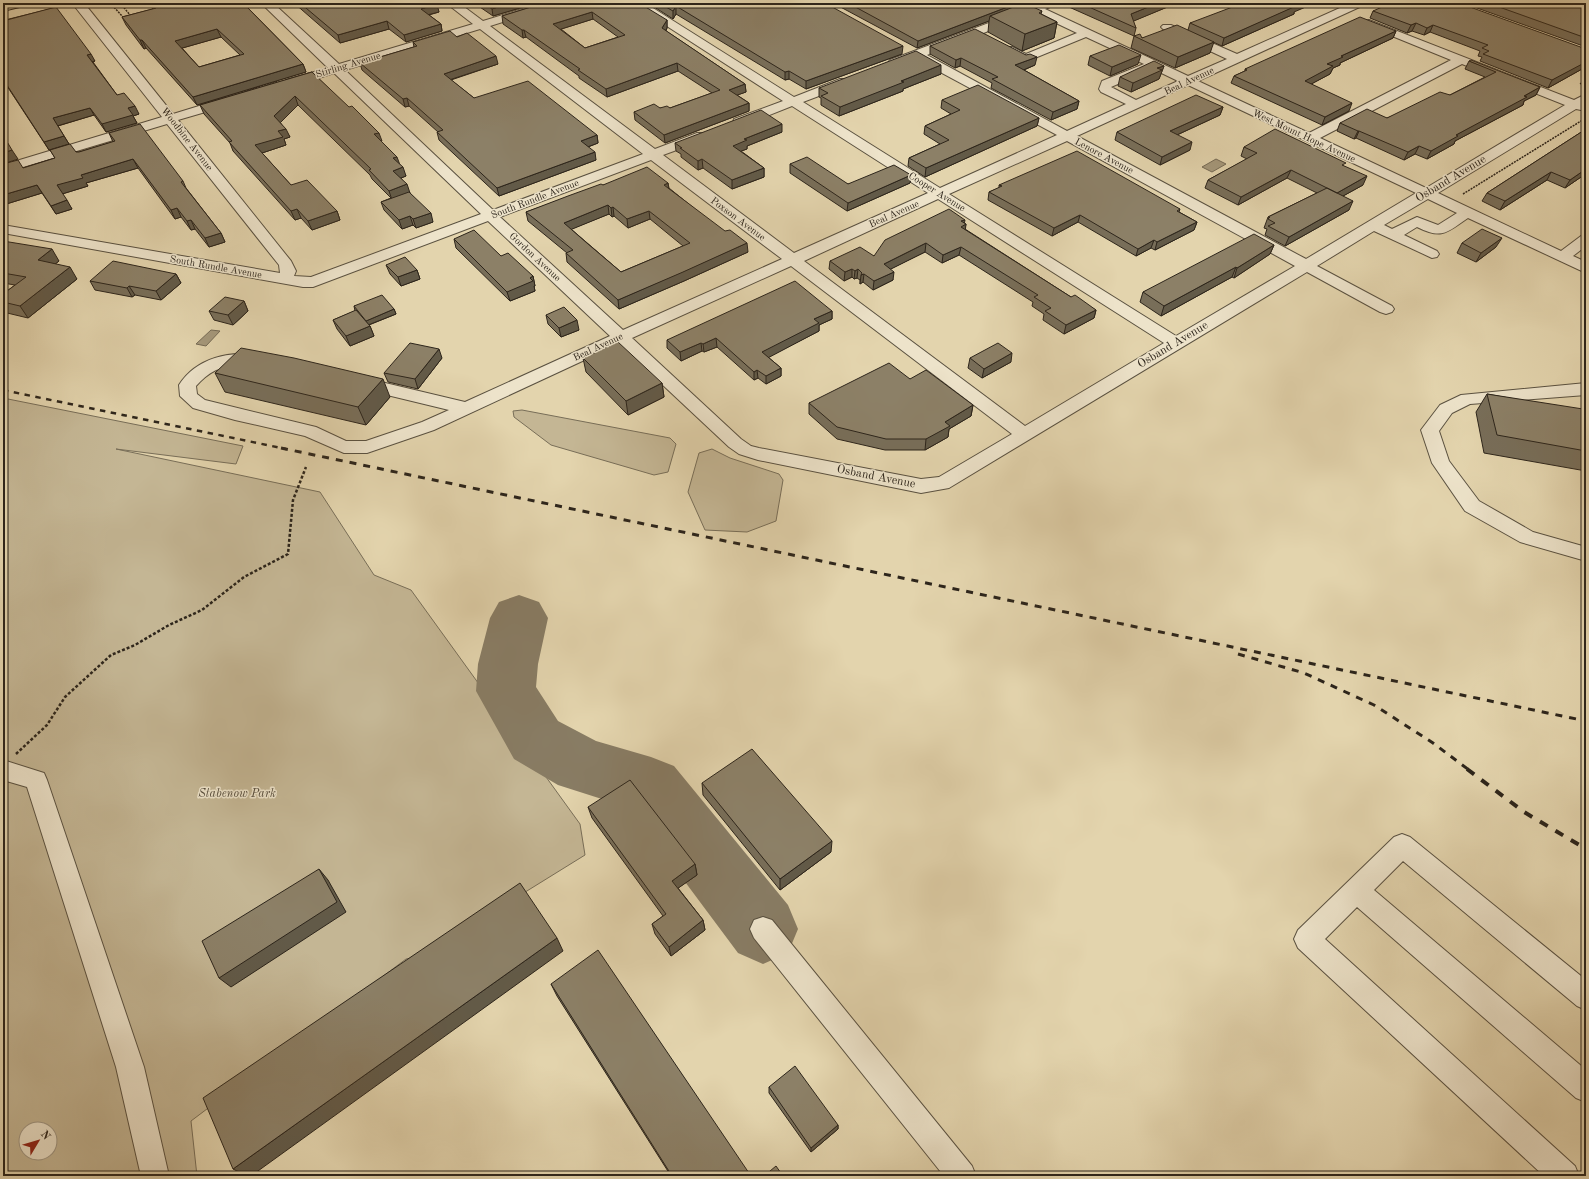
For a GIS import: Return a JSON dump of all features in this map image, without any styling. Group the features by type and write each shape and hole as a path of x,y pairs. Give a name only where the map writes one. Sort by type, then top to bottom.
{"main road":[{"path":"21,12 44,3"},
{"path":"3,16 56,3"}],"street":[{"name":"Woodbine Avenue","path":"78,3 286,264 288,270 286,279"},
{"name":"Gordon Avenue","path":"267,3 491,216 735,443"},
{"name":"Poxson Avenue","path":"452,3 1025,435"},
{"name":"Stirling Avenue","path":"278,84 337,69 554,3"},
{"name":"Cooper Avenue","path":"637,3 1176,343"},
{"name":"West Mount Hope Avenue","path":"1022,3 1188,82 1584,265"},
{"path":"880,68 1051,3"},
{"name":"Beal Avenue","path":"272,364 241,358 212,363 195,375 187,386 189,396 199,404 235,414 310,431 344,447 367,447 428,426 1360,3"},
{"path":"1341,12 1583,104"},
{"path":"1167,27 1238,59"},
{"path":"974,32 1025,58 1086,33"},
{"name":"Lenore Avenue","path":"902,46 1386,309"},
{"path":"1310,138 1462,59"},
{"path":"1137,105 1105,89 1106,84 1152,64"},
{"path":"727,127 859,76"},
{"path":"3,169 171,119 241,95"},
{"name":"Osband Avenue","path":"735,443 745,450 758,454 921,486 932,486 944,483 1176,343 1308,266 1427,193 1583,104"},
{"name":"South Rundle Avenue","path":"3,229 303,282 313,282 712,132"},
{"path":"1393,235 1417,221 1435,230 1442,229 1468,212"},
{"path":"1374,226 1432,254"},
{"path":"1562,256 1586,239"},
{"path":"342,379 466,408"},
{"path":"1586,389 1467,399 1446,409 1430,430 1441,463 1472,506 1527,537 1586,554"},
{"path":"8,763 36,780 130,1067 155,1176"},
{"path":"1565,1176 1307,939 1402,845 1586,997"},
{"path":"1356,890 1586,1088"},
{"path":"763,930 962,1176"}],"path":[{"path":"110,3 123,18 131,16 120,3"},
{"path":"241,95 278,84"},
{"path":"1459,196 1586,118"},
{"path":"8,763 47,725 65,697 111,656 135,645 169,625 202,610 244,577 288,554 294,500 306,467"}],"green space":[{"name":"Stabenow Park","path":"3,398 243,446 236,464 116,449 320,492 374,575 411,590 580,824 585,855 422,956 406,959 191,1121 197,1176 3,1176"},
{"path":"522,410 670,438 676,444 668,472 654,475 551,445 514,417 513,411"},
{"path":"712,449 730,458 779,474 783,480 776,521 747,532 705,530 688,492 699,453"}],"shaded area":[{"path":"1216,159 1226,164 1212,172 1202,167"},
{"path":"211,330 220,331 206,346 196,344"}],"building":[{"path":"152,3 243,3 303,64 193,97 142,40 140,40 122,17 156,8","holes":["217,29 244,54 199,67 175,41"]},
{"path":"300,3 435,3 437,4 421,9 441,24 404,35 387,21 338,35"},
{"path":"483,3 510,3 492,9"},
{"path":"544,3 639,3 667,20 662,28 745,84 729,90 749,103 664,135 634,112 654,104 660,108 667,106 670,108 720,90 677,63 606,89 578,70 580,69 502,16","holes":["592,12 625,35 585,48 553,24"]},
{"path":"659,3 825,3 903,46 806,81 789,71 785,72 676,6 673,11"},
{"path":"848,3 1002,3 1010,6 918,41"},
{"path":"1024,3 1042,11 1039,13 1057,22 1025,34 990,16"},
{"path":"1080,3 1158,3 1131,14 1136,28"},
{"path":"1243,3 1301,3 1224,38 1190,23"},
{"path":"1391,3 1459,3 1586,49 1586,59 1583,60 1586,62 1552,80 1483,54 1489,51 1482,48 1488,45 1433,25 1427,28 1416,23 1411,25 1373,11"},
{"path":"1488,3 1586,3 1586,38"},
{"path":"56,7 91,54 87,55 117,95 124,93 135,106 128,108 133,115 102,124 90,108 53,118 64,136 44,142 3,79 3,21"},
{"path":"1360,17 1396,31 1341,56 1343,57 1327,64 1333,66 1305,81 1352,103 1325,117 1234,76 1247,70 1245,69"},
{"path":"1177,25 1214,42 1178,57 1134,36 1140,34 1142,38"},
{"path":"975,29 1026,55 1030,54 1037,57 1015,65 1079,101 1053,112 992,79 998,77 961,58 956,60 930,46"},
{"path":"450,31 457,37 467,33 496,56 444,74 474,98 528,81 597,135 581,141 595,152 497,188 437,132 443,130 407,98 403,99 360,63 417,46 413,42"},
{"path":"1119,45 1141,55 1112,67 1090,56"},
{"path":"916,51 941,65 901,81 904,82 840,107 821,96 828,93 819,88"},
{"path":"1471,60 1540,87 1524,96 1527,97 1456,135 1458,136 1431,151 1419,146 1408,152 1340,123 1367,109 1387,118 1440,92 1450,95 1496,72 1469,61"},
{"path":"1154,61 1164,66 1157,68 1162,70 1133,83 1120,77"},
{"path":"312,72 349,107 352,106 379,133 374,134 397,157 393,158 403,167 393,171 407,184 389,191 369,170 371,169 295,96 274,116 286,129 278,131 283,137 255,145 291,185 307,180 337,211 308,221 297,209 291,211 229,142 232,141 200,105"},
{"path":"978,85 1039,118 926,168 909,158 949,140 925,126 960,110 942,100"},
{"path":"1196,95 1223,107 1170,131 1192,142 1162,157 1117,132"},
{"path":"761,110 782,124 744,139 747,140 733,146 764,168 732,180 702,159 698,161 675,143"},
{"path":"140,124 183,181 181,182 221,233 205,238 191,220 187,221 177,208 171,210 133,159 81,175 83,178 57,185 67,200 51,206 37,185 3,195 3,164 18,160 23,168 55,158 50,150 70,144 76,152 79,152 115,141 109,133"},
{"path":"1275,129 1346,163 1342,165 1367,176 1337,193 1291,170 1241,197 1208,180 1257,153 1244,147"},
{"path":"1586,129 1586,169 1570,180 1551,172 1505,201 1487,193"},
{"path":"3,135 12,150 3,153"},
{"path":"1077,151 1180,209 1177,211 1197,222 1157,242 1154,240 1138,249 1080,215 1054,228 989,192 1002,186 999,185"},
{"path":"807,157 848,184 894,165 911,175 848,203 790,164"},
{"path":"647,167 668,183 664,185 725,231 730,230 747,243 618,300 566,253 573,250 526,212 601,184 603,185","holes":["608,205 611,208 613,207 627,219 649,211 690,243 621,272 564,223"]},
{"path":"1327,188 1353,201 1289,237 1268,226 1275,223 1268,219 1270,217 1268,217"},
{"path":"409,192 431,213 413,219 410,216 399,220 381,202"},
{"path":"949,209 965,220 961,221 966,224 961,227 1071,297 1075,295 1096,310 1066,325 1045,311 1051,308 1034,297 1038,295 961,247 943,255 926,243 884,264 894,272 874,281 864,274 861,275 862,273 858,269 855,271 852,269 845,272 830,261 860,247 874,256 885,240"},
{"path":"1482,229 1502,238 1481,253 1462,243"},
{"path":"474,230 501,256 508,253 533,276 530,278 533,281 507,292 454,239"},
{"path":"1254,234 1274,245 1237,268 1236,267 1164,306 1143,292"},
{"path":"3,241 52,249 38,260 70,267 20,306 3,302 3,294 26,277 3,273"},
{"path":"405,257 417,270 398,277 386,265"},
{"path":"113,261 176,274 156,291 129,286 127,288 90,281"},
{"path":"795,281 832,311 814,319 819,323 762,352 781,368 766,376 757,370 754,372 716,338 680,352 667,340"},
{"path":"382,295 394,309 366,321 354,306"},
{"path":"225,297 244,301 228,315 209,311"},
{"path":"564,307 577,320 559,328 546,315"},
{"path":"356,310 370,326 346,336 333,320"},
{"path":"618,342 662,383 626,401 583,358"},
{"path":"410,343 439,349 415,379 384,373"},
{"path":"998,343 1012,353 984,369 970,358"},
{"path":"241,348 294,358 383,379 358,407 215,373"},
{"path":"889,363 910,379 926,370 973,405 945,422 950,426 926,439 886,439 837,427 809,403"},
{"path":"1487,394 1583,409 1584,412 1586,412 1586,451 1497,435"},
{"path":"752,749 832,841 780,879 702,783"},
{"path":"630,780 695,864 672,881 703,920 669,947 652,924 666,914 588,807"},
{"path":"319,869 337,902 219,978 202,941"},
{"path":"520,883 557,938 233,1169 203,1098"},
{"path":"598,950 751,1176 672,1176 551,984"},
{"path":"795,1066 838,1125 811,1148 769,1087"},
{"path":"776,1166 783,1176 764,1176"}],"taxiway":[{"path":"519,618 508,664 506,691 536,740 580,765 651,786 763,929"}],"railway":[{"path":"3,390 286,449"},
{"path":"281,448 1586,721"},
{"path":"1238,654 1304,673 1374,705 1433,743 1469,770"},
{"path":"1467,769 1524,812 1586,849"}]}
